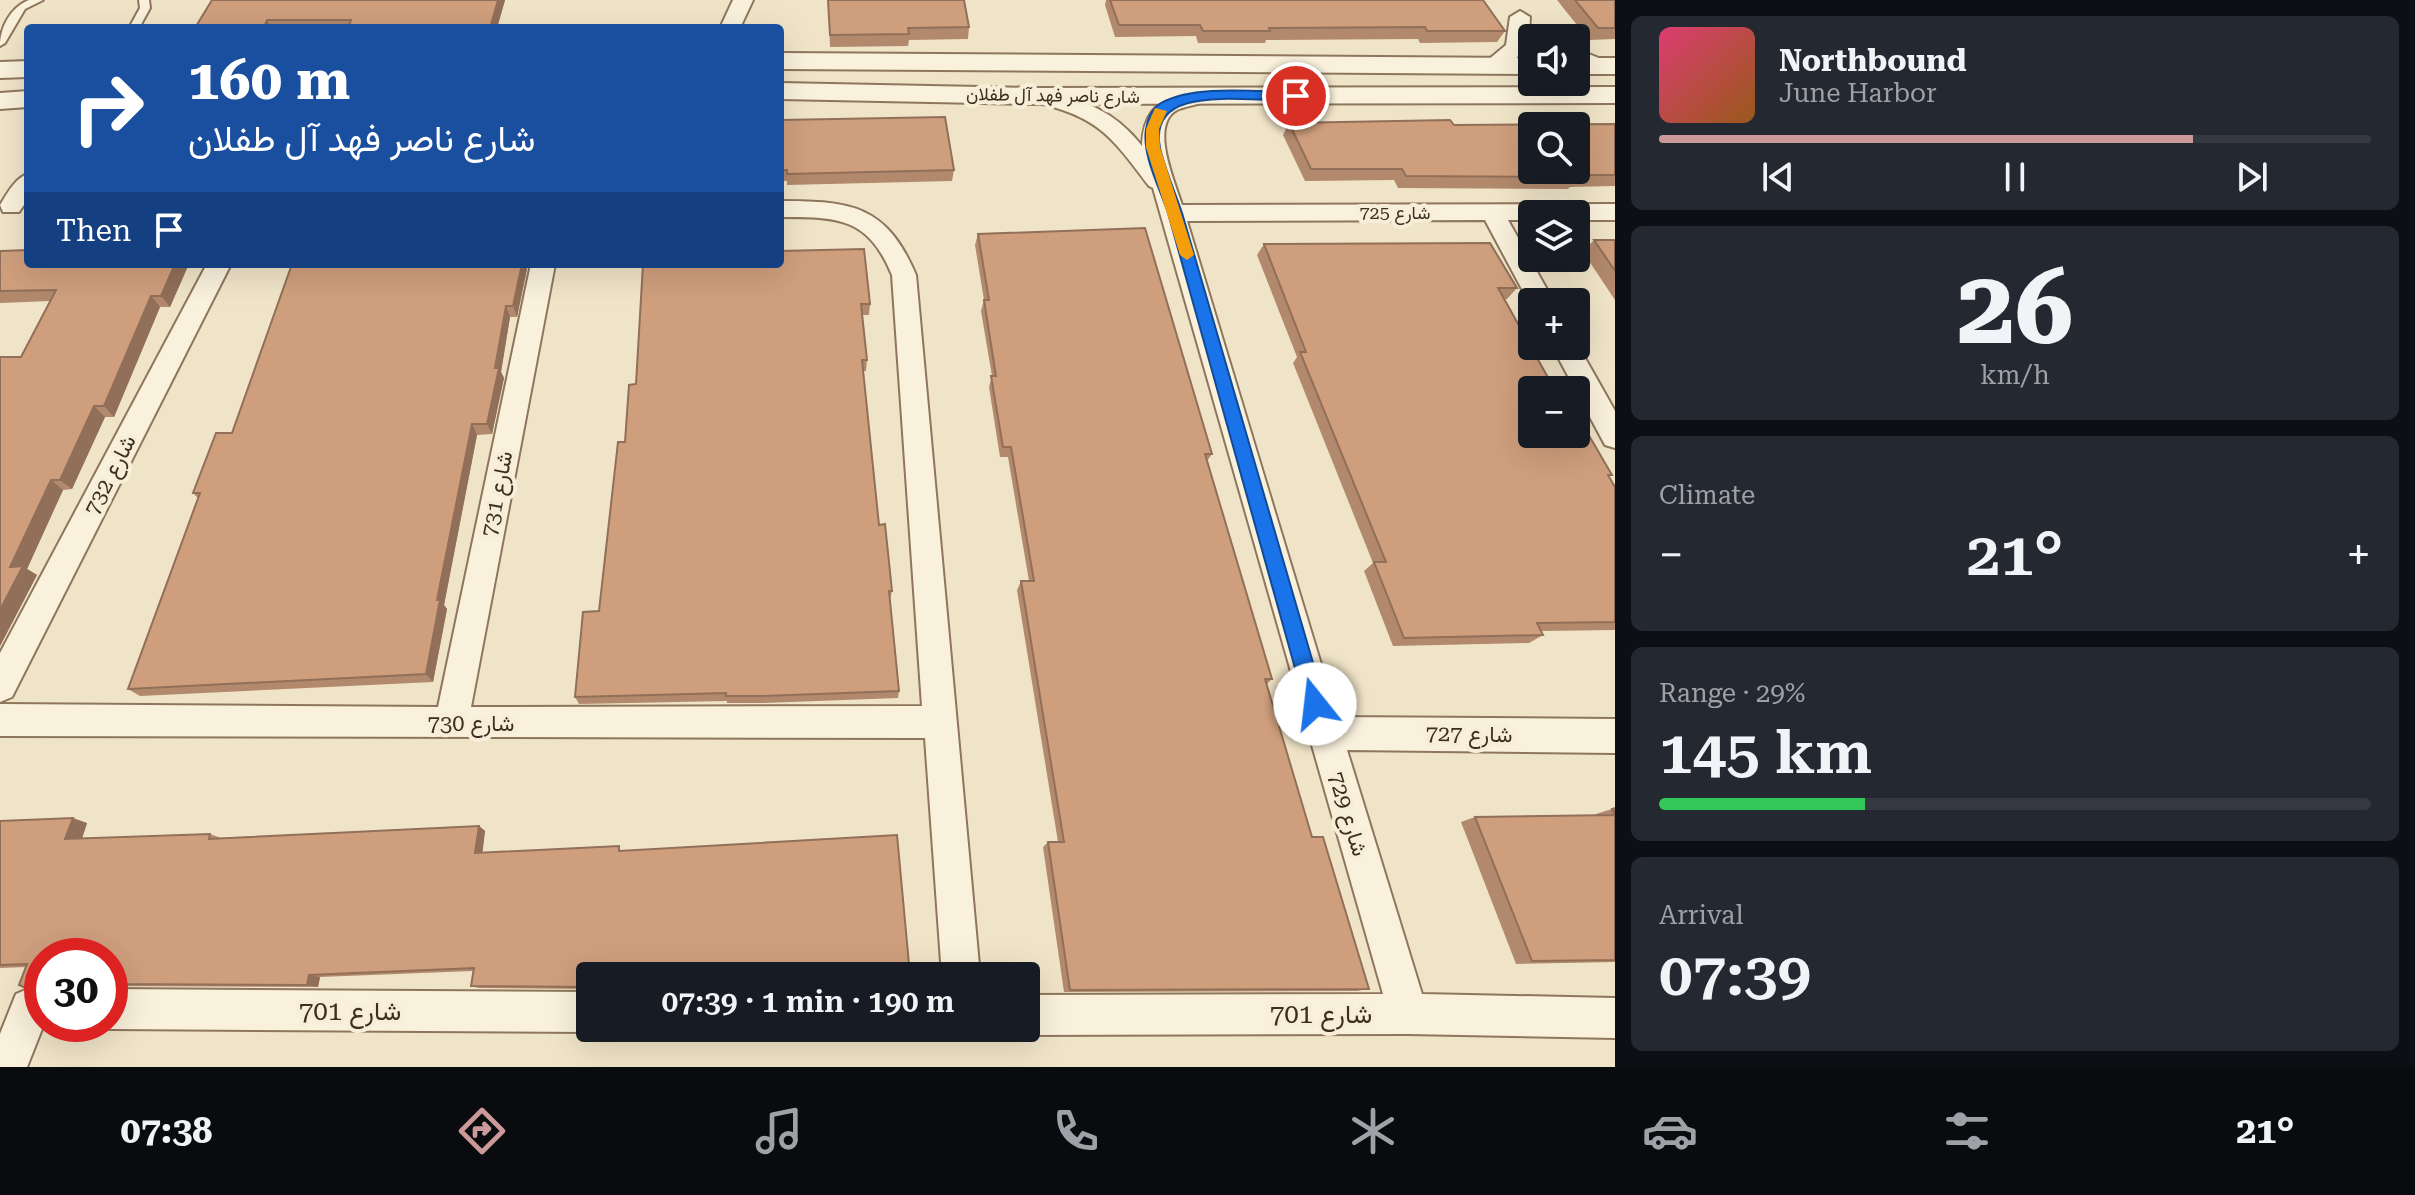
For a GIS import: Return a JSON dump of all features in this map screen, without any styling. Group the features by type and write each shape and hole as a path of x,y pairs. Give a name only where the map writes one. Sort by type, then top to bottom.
{"street":[{"path":"732,24 743,0"},
{"path":"743,0 752,24"},
{"path":"1505,0 1527,24"},
{"path":"1492,65 1512,53 1521,40 1520,17"},
{"name":"شارع ناصر فهد آل طفلان","path":"784,58 1518,66"},
{"path":"0,70 24,69"},
{"name":"شارع ناصر فهد آل طفلان","path":"784,91 1037,96 1615,95"},
{"name":"شارع 729","path":"1037,96 1074,103 1099,114 1120,132 1172,206"},
{"name":"شارع 729","path":"1201,96 1166,106 1158,112 1153,129 1153,147 1408,1014"},
{"path":"0,101 24,99"},
{"path":"13,206 24,188"},
{"name":"شارع 725","path":"1172,206 1615,212"},
{"path":"784,209 829,209 865,222 888,240 904,275 960,962"},
{"path":"1492,212 1533,288"},
{"name":"شارع 732","path":"0,686 217,268"},
{"name":"شارع 731","path":"451,723 542,268"},
{"path":"1573,360 1615,437"},
{"name":"شارع 730","path":"0,720 942,722"},
{"name":"شارع 727","path":"1323,733 1615,736"},
{"path":"7,1067 24,1008"},
{"name":"شارع 701","path":"128,1009 576,1012"},
{"name":"شارع 701","path":"1040,1015 1408,1014 1615,1018"}],"lane":[{"path":"0,43 21,7 38,0"},
{"path":"136,24 145,8 144,0"}],"building":[{"path":"212,0 498,0 491,24 350,24 351,20 267,20 265,24 197,24"},
{"path":"828,0 964,0 969,27 908,28 909,34 830,35"},
{"path":"1110,0 1483,0 1505,31 1427,31 1425,27 1203,31 1200,25 1119,25"},
{"path":"1575,0 1615,0 1615,28 1598,28"},
{"path":"945,117 954,170 787,174 784,170 784,120"},
{"path":"1450,120 1454,125 1518,125 1518,177 1406,176 1402,169 1311,169 1289,123"},
{"path":"1590,124 1615,124 1615,175 1590,175"},
{"path":"1145,228 1212,454 1205,454 1272,679 1265,679 1312,837 1323,837 1369,989 1070,990 1048,842 1064,842 1021,581 1034,581 1011,447 1003,447 991,376 996,376 984,300 989,300 978,234"},
{"path":"1594,240 1615,240 1615,271"},
{"path":"1490,243 1517,288 1498,288 1518,324 1518,360 1538,360 1547,376 1518,376 1518,448 1590,448 1590,437 1612,475 1608,475 1615,487 1615,622 1537,623 1543,635 1404,638 1374,562 1386,562 1300,352 1306,352 1264,244"},
{"path":"864,249 870,304 861,304 867,360 862,360 879,525 885,524 899,691 763,696 726,696 726,693 575,697 583,612 599,611 618,442 625,442 629,385 636,384 643,268 784,268 784,251"},
{"path":"24,250 24,268 173,268 161,296 151,296 104,406 94,406 60,480 51,480 10,567 23,566 0,610 0,357 21,357 56,290 0,291 0,251"},
{"path":"291,268 521,268 513,306 506,306 495,368 499,368 487,424 472,424 437,600 440,600 426,674 128,689 200,493 193,493 216,433 232,433"},
{"path":"1615,815 1615,960 1532,961 1475,817"},
{"path":"73,818 65,839 210,834 209,839 479,826 475,853 619,846 619,851 897,835 909,962 576,962 576,987 471,986 474,968 309,975 307,985 128,984 128,938 24,938 24,964 0,965 0,821"}],"slow traffic":[{"path":"1160,111 1153,129 1153,147 1187,255"}],"route":[{"path":"1296,96 1201,96 1166,106 1158,112 1153,129 1153,147 1175,213 1315,704"}]}
